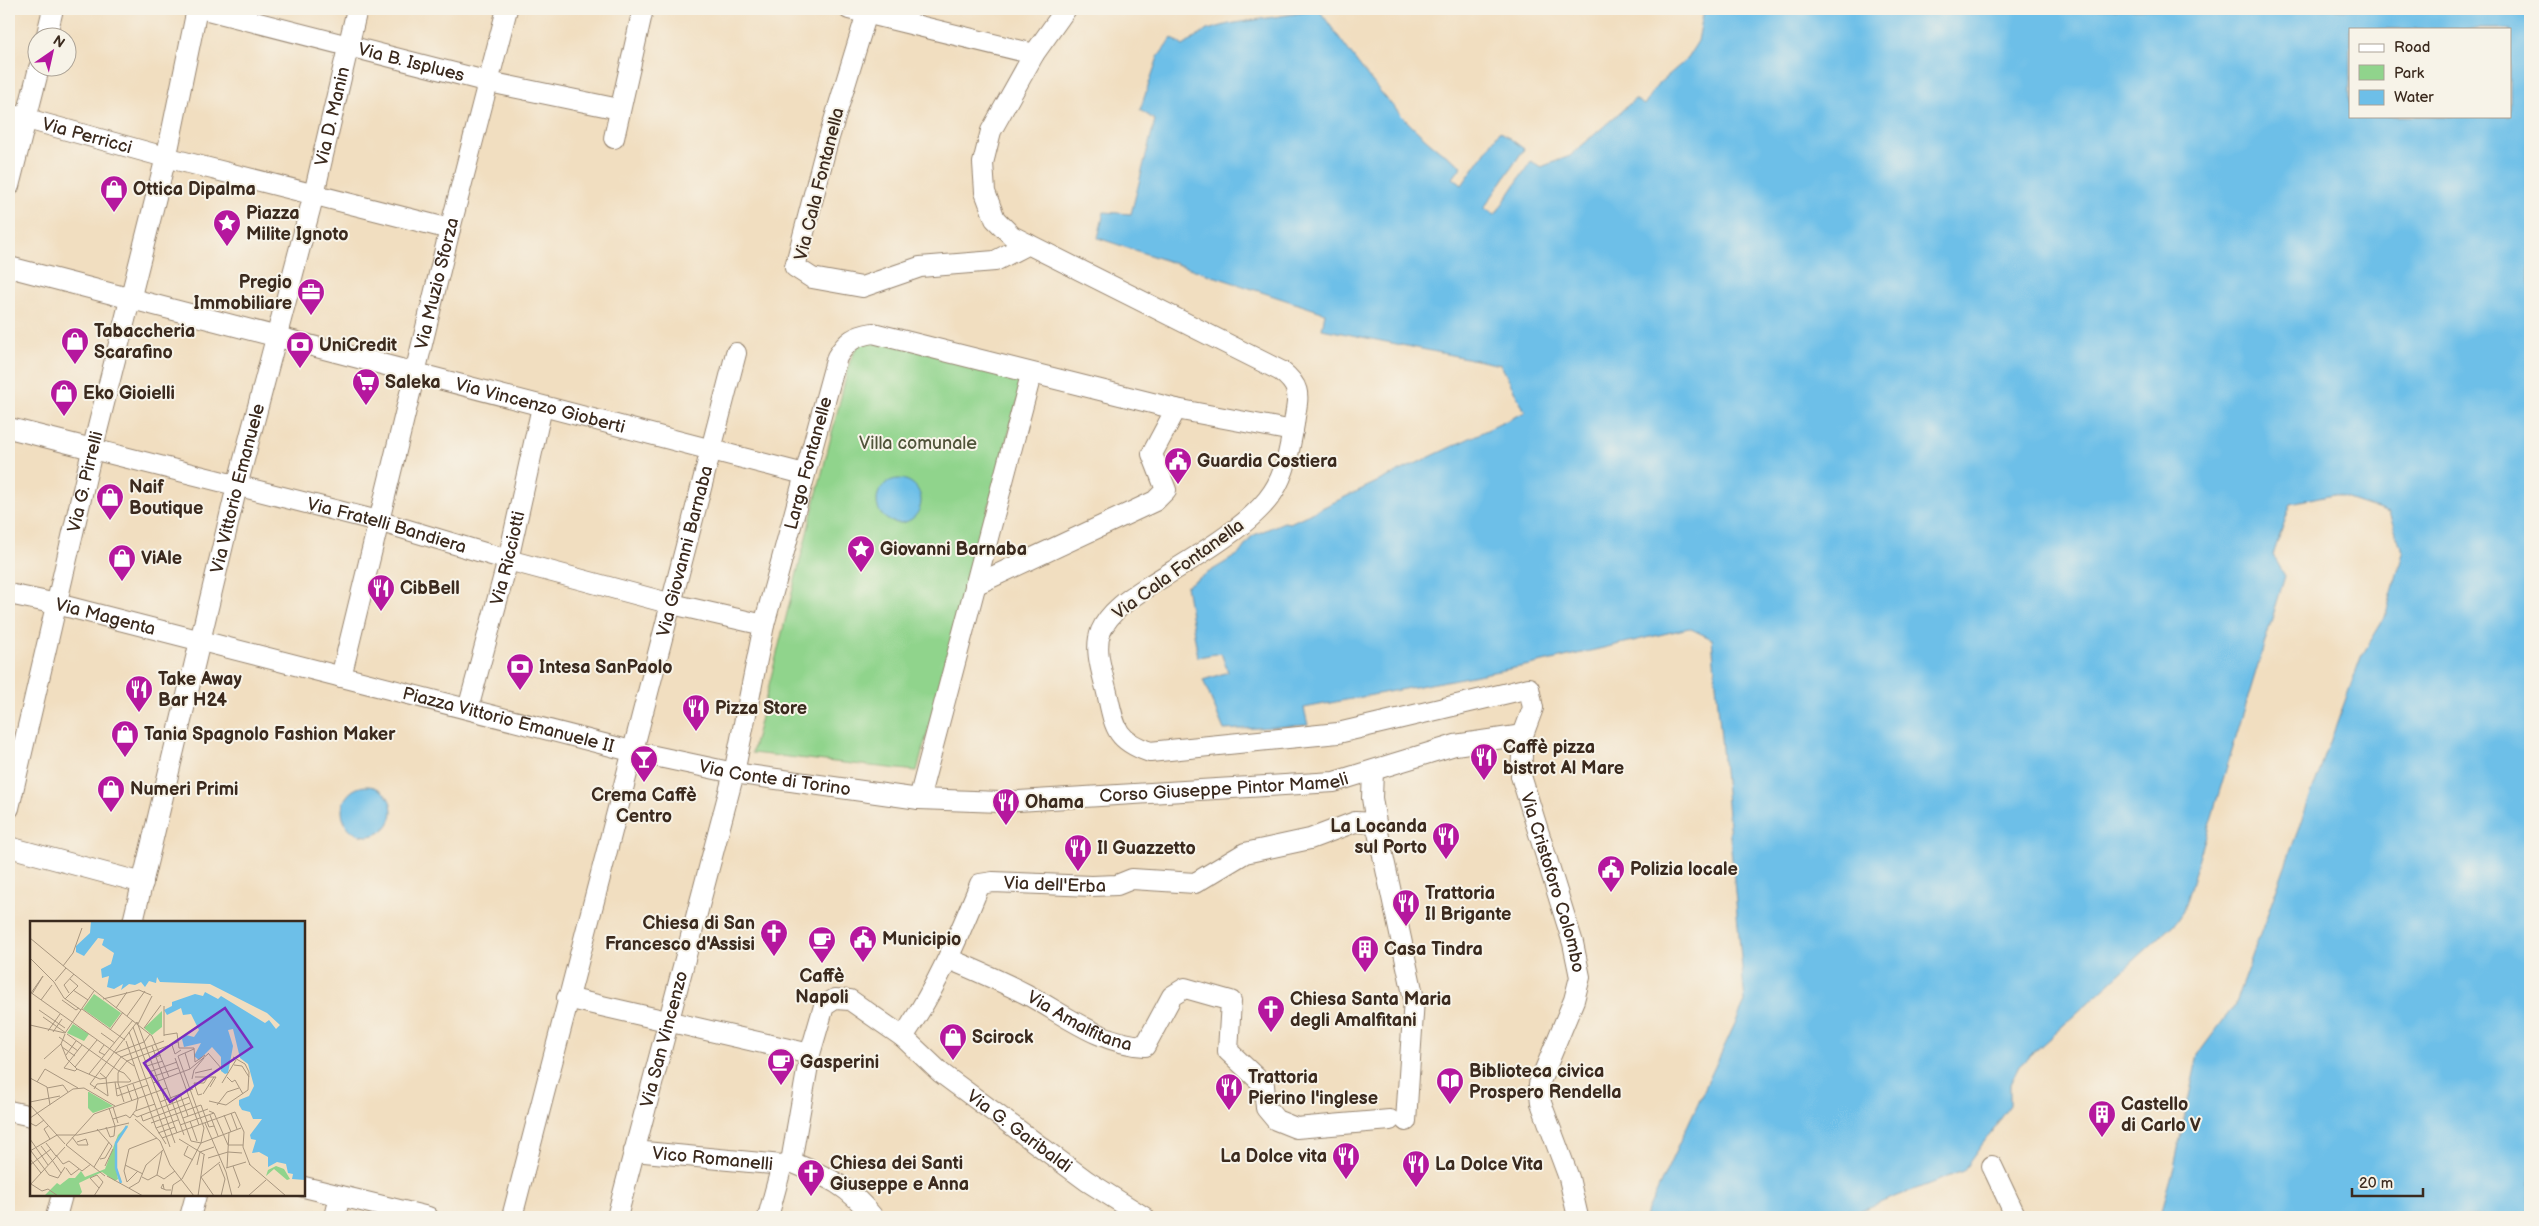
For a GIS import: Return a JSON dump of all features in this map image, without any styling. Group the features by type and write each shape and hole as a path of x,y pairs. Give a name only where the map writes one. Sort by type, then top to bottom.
{"street":[{"path":"48,28 53,9"},
{"name":"Via G. Pirrelli","path":"9,808 92,451 165,156 197,9"},
{"name":"Via B. Isplues","path":"204,9 489,82 619,109"},
{"name":"Via D. Manin","path":"314,194 357,9"},
{"name":"Via Muzio Sforza","path":"341,677 450,229 507,9"},
{"path":"614,138 643,9"},
{"name":"Via Cala Fontanella","path":"1066,9 1034,54 991,131 983,163 985,192 995,219 1012,236 1281,371 1294,381 1298,393 1288,458 1274,491 1264,504 1223,538 1139,593 1110,615 1101,630 1097,646 1115,728 1124,740 1135,747 1150,752 1338,733 1529,688"},
{"path":"858,11 1034,54"},
{"name":"Via Cala Fontanella","path":"858,11 796,267 812,278 862,287 920,267 995,261 1028,244"},
{"path":"9,186 18,116 35,78"},
{"name":"Via Perricci","path":"18,116 165,156"},
{"path":"165,156 450,229"},
{"path":"9,267 276,336 314,194"},
{"name":"Largo Fontanelle","path":"734,773 764,625 804,474 837,357 846,343 857,336 873,333 1176,409 1293,431"},
{"name":"Via Vincenzo Gioberti","path":"276,336 804,474"},
{"name":"Via Vittorio Emanuele","path":"200,641 237,486 276,336"},
{"name":"Via Giovanni Barnaba","path":"631,751 672,604 709,450 736,353"},
{"path":"919,799 1031,374"},
{"name":"Via Ricciotti","path":"468,709 508,560 542,407"},
{"path":"975,585 1155,501 1166,490 1152,454 1176,409"},
{"name":"Via Fratelli Bandiera","path":"9,428 92,451 378,521 508,560 672,604 764,625"},
{"name":"Via Magenta","path":"9,594 56,604 200,641"},
{"path":"133,921 200,641"},
{"name":"Piazza Vittorio Emanuele II","path":"200,641 631,751 512,1217"},
{"name":"Via Cristoforo Colombo","path":"1529,688 1533,708 1523,735 1521,776 1573,943 1580,977 1574,1000 1539,1084 1541,1103 1569,1178 1578,1217"},
{"name":"Corso Giuseppe Pintor Mameli","path":"919,799 1000,802 1334,782 1454,745 1523,735"},
{"name":"Via Conte di Torino","path":"631,751 734,773 919,799"},
{"path":"1372,771 1372,798 1376,823"},
{"name":"Via San Vincenzo","path":"617,1217 734,773"},
{"name":"Via dell'Erba","path":"903,1037 922,1010 949,959 980,884 993,882 1092,886 1117,885 1132,879 1195,883 1244,853 1310,839 1355,822 1376,823"},
{"name":"Via Amalfitana","path":"949,959 1026,994 1096,1033 1126,1045 1145,1046 1172,996 1185,988 1231,1001 1228,1051 1264,1085 1266,1108 1276,1120 1296,1128 1398,1120 1414,1034 1414,999 1376,823"},
{"path":"9,847 143,883"},
{"path":"567,998 810,1054"},
{"path":"768,1217 787,1164 810,1054 824,1006 834,999 850,1000 903,1037"},
{"name":"Via G. Garibaldi","path":"903,1037 941,1073 1088,1181 1144,1217"},
{"path":"9,1110 30,1116"},
{"name":"Vico Romanelli","path":"634,1151 787,1164 834,1179 859,1199 873,1217"},
{"path":"1992,1166 2016,1217"},
{"path":"305,1187 428,1217"},
{"path":"56,1217 62,1196"},
{"path":"190,1217 196,1196"},
{"path":"334,1217 340,1196"}],"green space":[{"name":"Villa comunale","path":"875,339 1024,377 917,771 752,753 850,361 859,343"}],"water":[{"path":"1704,9 2530,9 2530,1217 2160,1217 2174,1167 2198,1054 2234,1006 2361,657 2385,617 2403,553 2389,513 2333,494 2291,503 2273,555 2285,576 2183,911 2175,923 2019,1066 2010,1084 2010,1106 1963,1171 1843,1217 1645,1217 1745,1002 1712,639 1689,628 1530,665 1304,708 1308,725 1224,730 1203,680 1228,672 1221,653 1198,657 1186,586 1239,554 1252,536 1284,522 1290,523 1525,412 1501,365 1322,329 1325,313 1098,238 1104,212 1131,214 1155,120 1140,110 1158,57 1172,38 1183,46 1207,30 1229,24 1319,10 1366,74 1401,115 1440,151 1462,166 1453,178 1462,185 1500,131 1524,149 1484,208 1495,215 1531,161 1541,167 1570,156 1635,99 1644,105 1658,84 1686,60 1698,41"},
{"path":"903,479 915,485 920,492 920,510 915,517 908,522 895,523 887,520 880,513 877,497 880,489 887,482"},
{"path":"362,786 372,786 385,793 392,806 392,816 385,829 372,836 362,836 353,832 346,825 342,816 342,806 346,797 353,790"}],"place":[{"name":"Ottica Dipalma","path":"114,213"},
{"name":"Piazza Milite Ignoto","path":"227,247"},
{"name":"Pregio Immobiliare","path":"311,316"},
{"name":"Tabaccheria Scarafino","path":"75,365"},
{"name":"UniCredit","path":"300,369"},
{"name":"Saleka","path":"366,406"},
{"name":"Eko Gioielli","path":"64,417"},
{"name":"Guardia Costiera","path":"1178,485"},
{"name":"Naif Boutique","path":"110,521"},
{"name":"Giovanni Barnaba","path":"861,573"},
{"name":"ViAle","path":"122,582"},
{"name":"CibBell","path":"381,612"},
{"name":"Intesa SanPaolo","path":"520,691"},
{"name":"Take Away Bar H24","path":"139,713"},
{"name":"Pizza Store","path":"696,732"},
{"name":"Tania Spagnolo Fashion Maker","path":"125,758"},
{"name":"Caffè pizza bistrot Al Mare","path":"1484,781"},
{"name":"Crema Caffè Centro","path":"644,783"},
{"name":"Numeri Primi","path":"111,813"},
{"name":"Ohama","path":"1006,826"},
{"name":"La Locanda sul Porto","path":"1446,860"},
{"name":"Il Guazzetto","path":"1078,872"},
{"name":"Polizia locale","path":"1611,893"},
{"name":"Trattoria Il Brigante","path":"1406,927"},
{"name":"Chiesa di San Francesco d'Assisi","path":"774,957"},
{"name":"Municipio","path":"863,963"},
{"name":"Caffè Napoli","path":"822,964"},
{"name":"Casa Tindra","path":"1365,973"},
{"name":"Chiesa Santa Maria degli Amalfitani","path":"1271,1033"},
{"name":"Scirock","path":"953,1061"},
{"name":"Gasperini","path":"781,1086"},
{"name":"Biblioteca civica Prospero Rendella","path":"1450,1105"},
{"name":"Trattoria Pierino l'inglese","path":"1229,1111"},
{"name":"Castello di Carlo V","path":"2102,1138"},
{"name":"La Dolce vita","path":"1346,1180"},
{"name":"La Dolce Vita","path":"1416,1188"},
{"name":"Chiesa dei Santi Giuseppe e Anna","path":"811,1197"}]}
